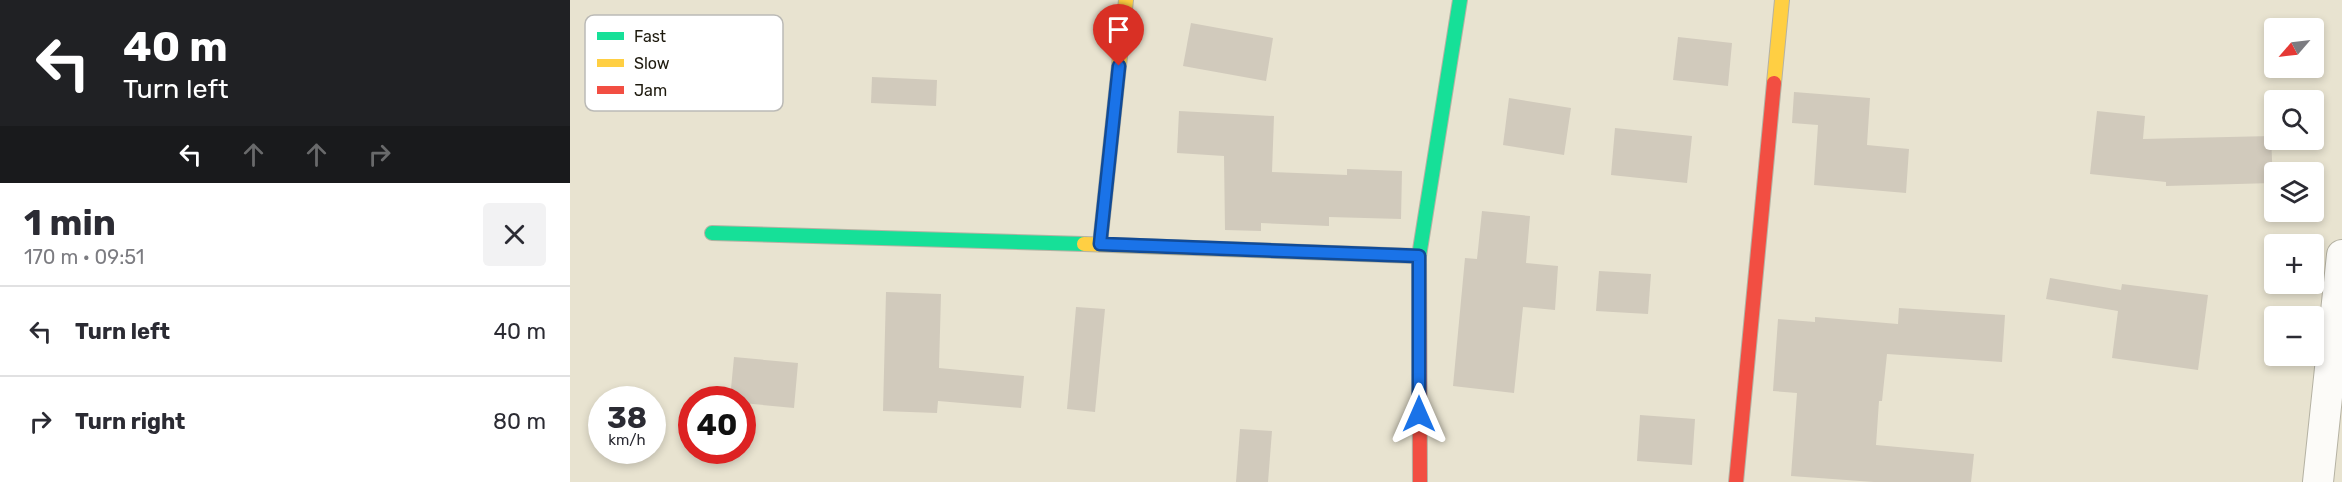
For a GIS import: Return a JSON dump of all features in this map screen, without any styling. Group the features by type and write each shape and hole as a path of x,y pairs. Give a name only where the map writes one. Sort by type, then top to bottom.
{"street":[{"path":"1100,244 1126,0"},
{"path":"1420,482 1419,256 1460,0"},
{"path":"1736,482 1782,0"},
{"path":"712,233 1419,256"},
{"path":"2318,482 2342,255"}],"building":[{"path":"1191,23 1273,38 1266,81 1183,66"},
{"path":"1678,37 1732,43 1728,86 1673,80"},
{"path":"872,77 937,80 936,106 871,103"},
{"path":"1794,92 1870,98 1867,145 1909,149 1906,193 1814,185 1818,125 1792,123"},
{"path":"1509,98 1571,108 1564,155 1503,145"},
{"path":"1179,111 1274,116 1272,172 1347,175 1347,169 1402,171 1401,219 1329,217 1329,226 1261,223 1261,231 1225,230 1224,156 1177,153"},
{"path":"2097,111 2145,116 2143,139 2264,136 2264,150 2272,150 2272,162 2264,162 2264,183 2166,186 2166,182 2090,174"},
{"path":"1615,128 1692,136 1687,183 1611,175"},
{"path":"1482,211 1530,216 1526,263 1558,266 1555,310 1523,307 1514,393 1453,386 1465,258 1477,259"},
{"path":"1599,271 1651,274 1648,314 1596,311"},
{"path":"2050,278 2121,290 2122,284 2208,295 2198,370 2112,358 2118,311 2046,299"},
{"path":"886,292 941,294 939,368 1024,376 1021,408 938,401 937,413 883,411"},
{"path":"1076,307 1105,309 1095,412 1067,409"},
{"path":"1899,308 2005,315 2002,362 1887,354 1882,401 1879,401 1876,445 1974,454 1971,482 1874,482 1791,476 1797,393 1773,391 1778,319 1815,322 1815,317 1898,324"},
{"path":"734,357 798,363 794,408 756,404 756,386 731,386"},
{"path":"1640,415 1695,419 1692,465 1637,461"},
{"path":"1240,429 1272,431 1268,482 1236,482"}],"traffic: fast":[{"path":"1419,256 1460,0"},
{"path":"712,233 1084,244"}],"traffic: slow":[{"path":"1100,244 1126,0"},
{"path":"1774,83 1782,0"},
{"path":"1084,244 1415,256"}],"traffic: jam":[{"path":"1736,482 1774,83"},
{"path":"1415,256 1419,256 1420,482"}],"route":[{"path":"1119,66 1100,244 1419,256 1419,414"}]}
